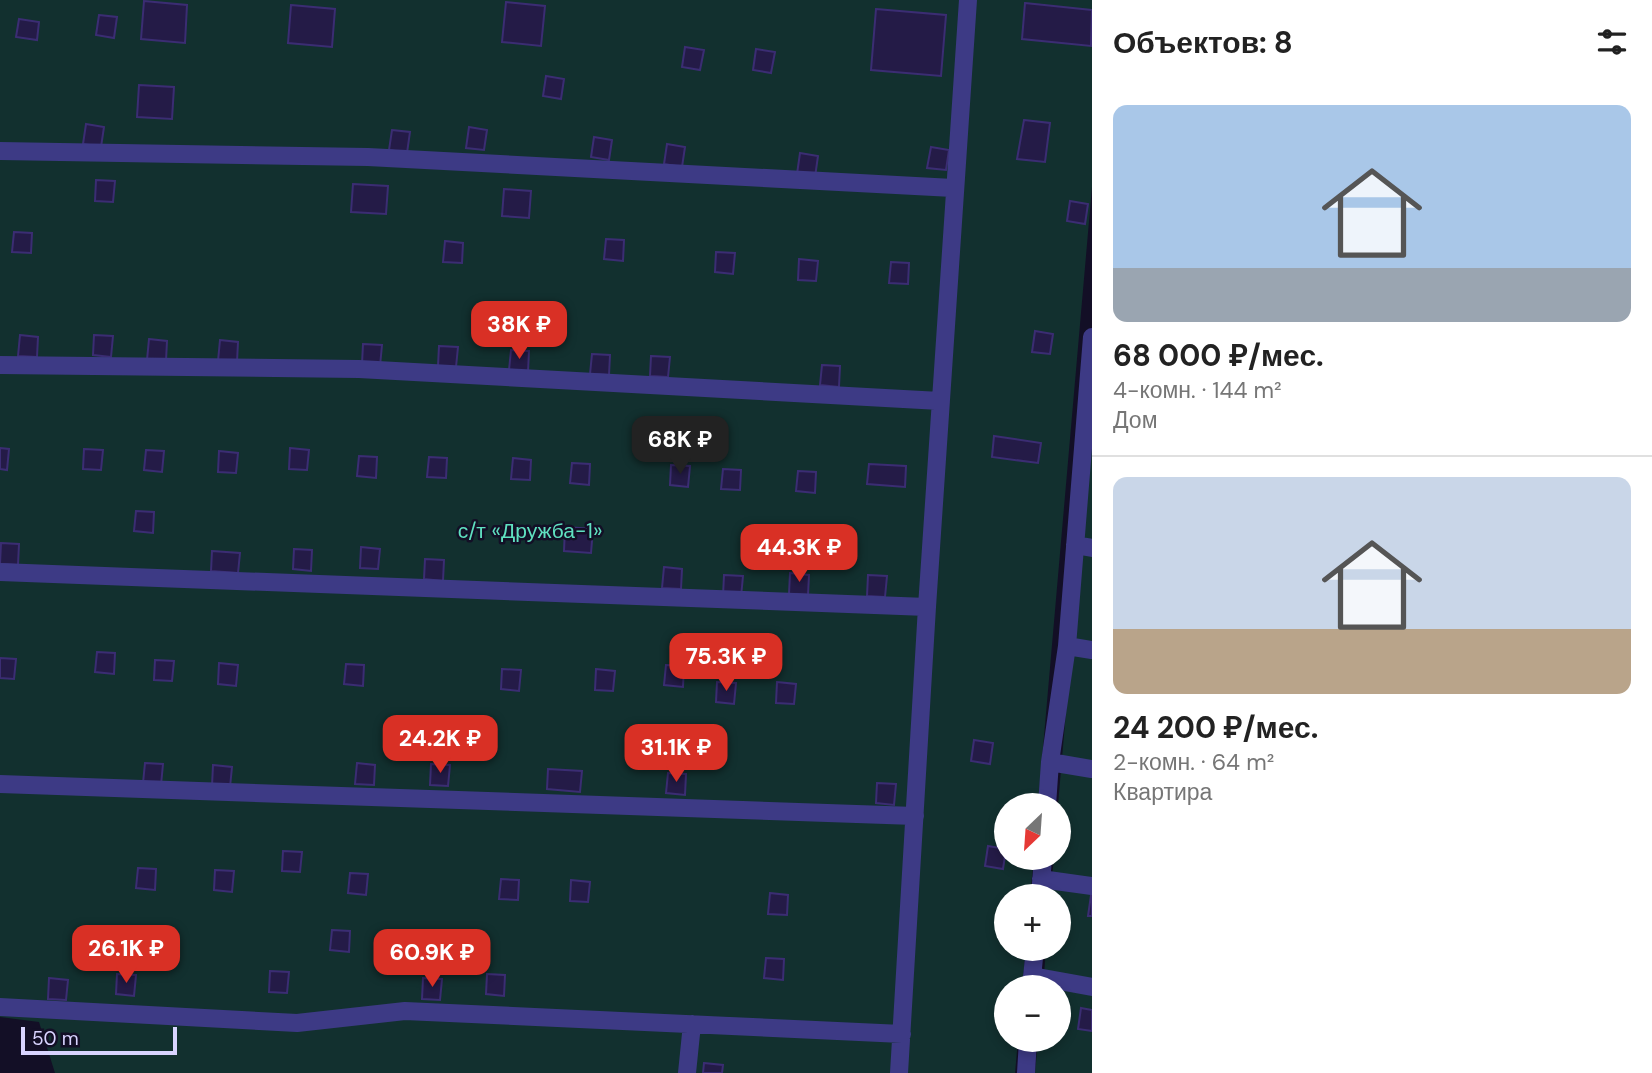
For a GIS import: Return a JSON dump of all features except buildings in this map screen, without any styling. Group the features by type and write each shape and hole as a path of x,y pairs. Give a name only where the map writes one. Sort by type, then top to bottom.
{"lane":[{"path":"899,1073 953,188 968,0"},
{"path":"0,151 368,157 953,188"},
{"path":"1048,793 1050,762 1083,546 1092,337"},
{"path":"0,365 359,369 940,401"},
{"path":"0,572 927,607"},
{"path":"1067,646 1092,650"},
{"path":"1050,762 1092,769"},
{"path":"0,784 915,816"},
{"path":"1071,886 1092,886"},
{"path":"1071,985 1092,987"},
{"path":"0,1007 297,1023 405,1011 902,1034"},
{"path":"687,1073 692,1024"},
{"path":"1026,1073 1027,1052"}],"green space":[{"name":"с/т «Дружба-1»","path":"0,0 1092,0 1092,187 1039,793 994,793 994,870 1033,870 1031,884 994,884 994,961 1025,961 1023,975 994,975 994,1052 1017,1052 1015,1073 55,1073 39,1022 0,1017"},
{"path":"1092,409 1092,1073 1035,1073 1037,1052 1071,1052 1071,975 1044,975 1045,961 1071,961 1071,884 1051,884 1053,870 1071,870 1071,793 1059,793"}]}
